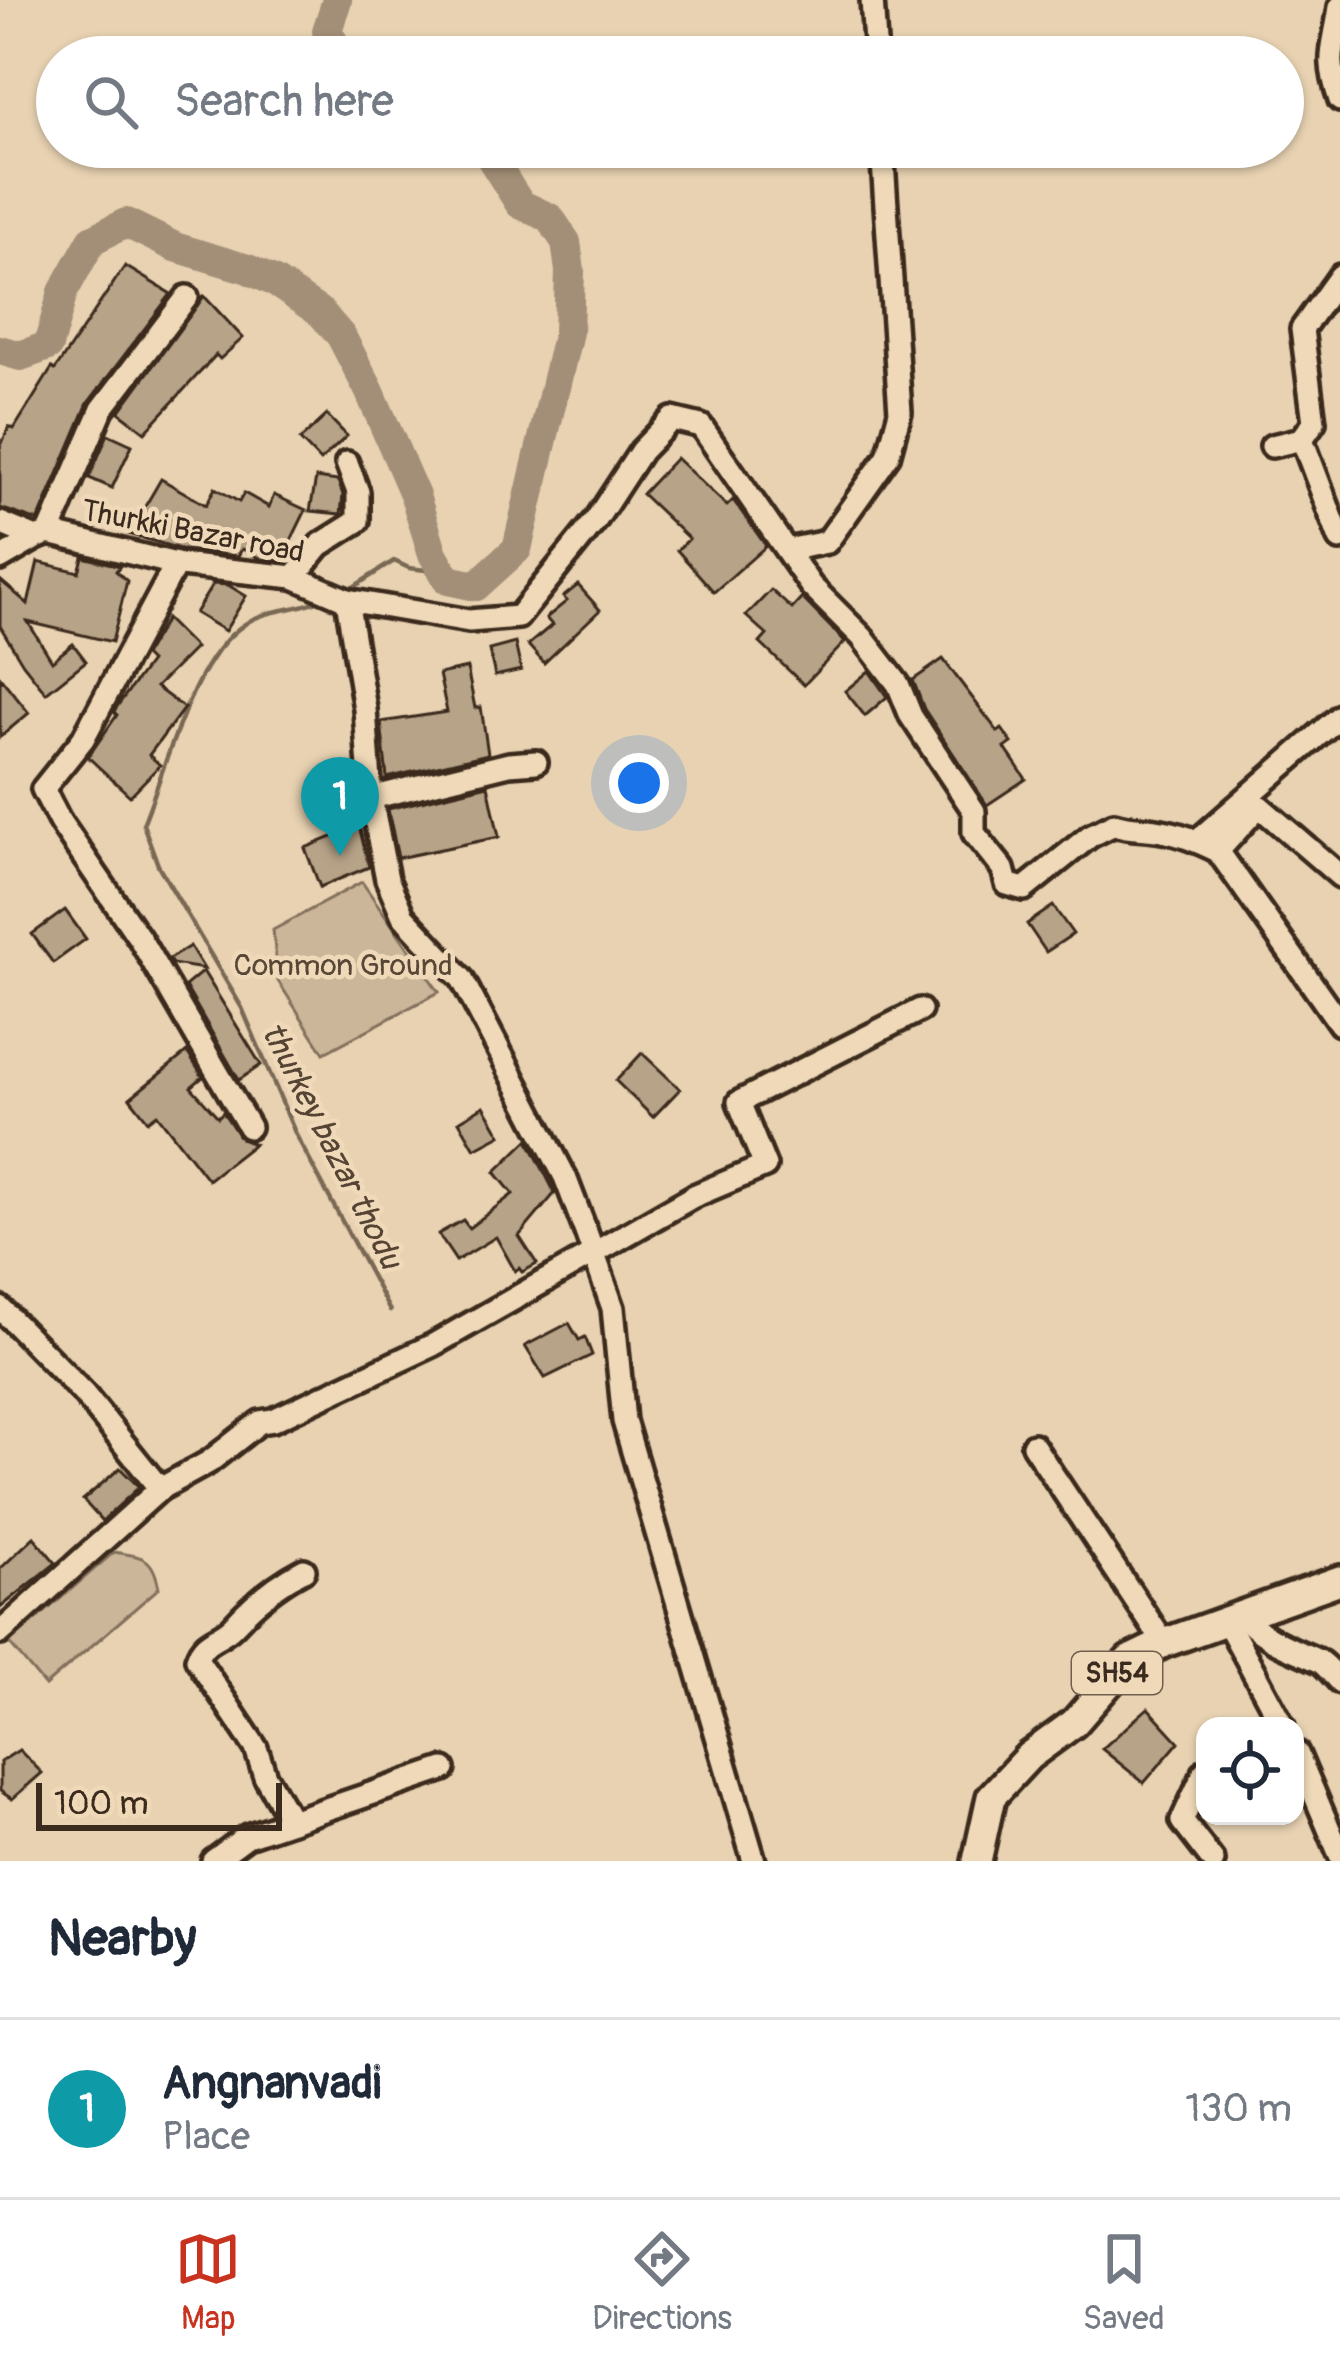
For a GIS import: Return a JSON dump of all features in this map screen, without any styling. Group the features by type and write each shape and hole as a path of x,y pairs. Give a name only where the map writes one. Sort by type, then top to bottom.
{"main road":[{"name":"SH54","path":"977,1861 991,1797 1029,1756 1074,1723 1129,1660 1164,1642 1340,1580"}],"street":[{"path":"872,0 875,36"},
{"path":"1340,8 1330,44 1340,100"},
{"path":"883,168 900,412 888,456 827,542 787,550 812,586 862,637 898,684 911,716 974,811 974,833 1003,868 1007,884 1024,890 1090,836 1114,824 1136,831 1156,829 1208,846 1339,1018"},
{"path":"1272,446 1302,439 1314,422 1302,329 1340,277"},
{"path":"0,559 43,535 102,409 187,297"},
{"name":"Thurkki Bazar road","path":"0,523 176,564 295,577 347,600 469,621 518,617 596,520 641,451 672,419 701,426 787,550"},
{"path":"1302,439 1340,539"},
{"path":"295,577 320,545 358,521 358,491 347,463"},
{"path":"176,564 83,740 43,789 60,822 140,939 248,1127"},
{"path":"347,600 364,709 371,798 387,879 403,916 462,979 565,1177 594,1254 614,1308 624,1420 754,1861"},
{"path":"1208,846 1340,716"},
{"path":"371,798 509,764 536,762"},
{"path":"1208,846 1259,806 1340,876"},
{"path":"0,1633 160,1490 209,1462 260,1422 433,1345 694,1196 765,1166 739,1102 920,1010"},
{"path":"0,1308 84,1394 160,1490"},
{"path":"1033,1445 1164,1642"},
{"path":"291,1821 256,1748 197,1659 201,1646 225,1633 279,1585 304,1570"},
{"path":"1234,1617 1305,1658 1322,1662 1340,1682"},
{"path":"1234,1617 1278,1717"},
{"path":"213,1861 247,1836 444,1769"},
{"path":"1304,1771 1340,1855"},
{"path":"1196,1791 1182,1821 1213,1861"}],"green space":[{"name":"Common Ground","path":"362,882 439,992 324,1053 278,981 273,930"},
{"path":"114,1552 146,1560 159,1588 45,1686 9,1643"}],"building":[{"path":"125,266 171,294 88,403 38,521 0,508 0,448 9,427 14,429"},
{"path":"204,296 243,338 220,359 216,355 145,432 119,412"},
{"path":"327,415 347,436 320,461 300,440"},
{"path":"108,434 132,445 112,488 89,478"},
{"path":"676,458 727,506 733,500 766,546 714,592 677,550 689,539 642,494"},
{"path":"316,478 338,481 343,495 341,514 310,511"},
{"path":"161,479 206,505 215,488 239,502 244,493 269,507 274,495 306,510 281,561 262,559 242,549 238,556 183,550 129,534"},
{"path":"83,557 120,566 116,571 127,581 112,642 28,622 52,661 73,644 86,661 46,693 0,626 0,580 28,604 38,562 79,572"},
{"path":"213,584 228,585 246,596 225,631 195,613"},
{"path":"578,585 600,610 544,663 528,645 552,625 546,618"},
{"path":"771,590 792,609 802,598 845,642 804,685 760,643 767,635 746,616"},
{"path":"166,619 195,648 156,687 184,708 149,755 160,765 130,796 88,757 150,662 144,656"},
{"path":"515,643 521,670 495,676 489,650"},
{"path":"943,659 998,732 1002,729 1012,743 1005,748 1026,779 987,805 924,709 913,680"},
{"path":"467,668 475,708 481,707 488,754 387,778 381,722 447,712 439,674"},
{"path":"869,671 887,697 865,716 845,691"},
{"path":"0,677 29,713 0,737"},
{"path":"488,785 499,837 398,858 388,809"},
{"path":"359,826 369,867 320,887 305,848"},
{"path":"1053,906 1073,934 1046,952 1027,924"},
{"path":"65,910 86,939 53,963 32,934"},
{"path":"190,946 204,969 172,964 169,959"},
{"path":"203,971 261,1065 239,1080 185,986"},
{"path":"187,1052 203,1077 191,1087 218,1117 223,1112 241,1139 254,1144 208,1180 157,1114 148,1121 130,1098"},
{"path":"642,1053 680,1089 653,1117 616,1081"},
{"path":"484,1106 501,1135 475,1149 459,1121"},
{"path":"528,1140 555,1193 519,1236 537,1264 515,1271 496,1237 456,1261 438,1234 463,1220 469,1228 513,1194 495,1172"},
{"path":"569,1323 579,1340 585,1337 592,1355 545,1378 525,1346"},
{"path":"120,1468 139,1487 102,1521 83,1500"},
{"path":"34,1537 56,1563 0,1608 0,1569"},
{"path":"1148,1708 1179,1742 1144,1783 1102,1749"},
{"path":"19,1750 42,1773 12,1799 0,1791 0,1762"}],"waterway":[{"path":"330,36 327,31 337,0"},
{"path":"0,350 20,356 48,346 63,292 92,240 126,223 175,247 275,282 321,313 341,336 415,496 433,554 448,580 476,586 517,549 568,332 566,242 550,218 520,204 497,168"},
{"name":"thurkey bazar thodu","path":"352,588 394,561 443,572"},
{"name":"thurkey bazar thodu","path":"317,601 253,619 226,640 195,687 143,824 158,865 242,1008 296,1135 390,1311"}],"place":[{"name":"Angnanvadi","path":"340,856"}]}
